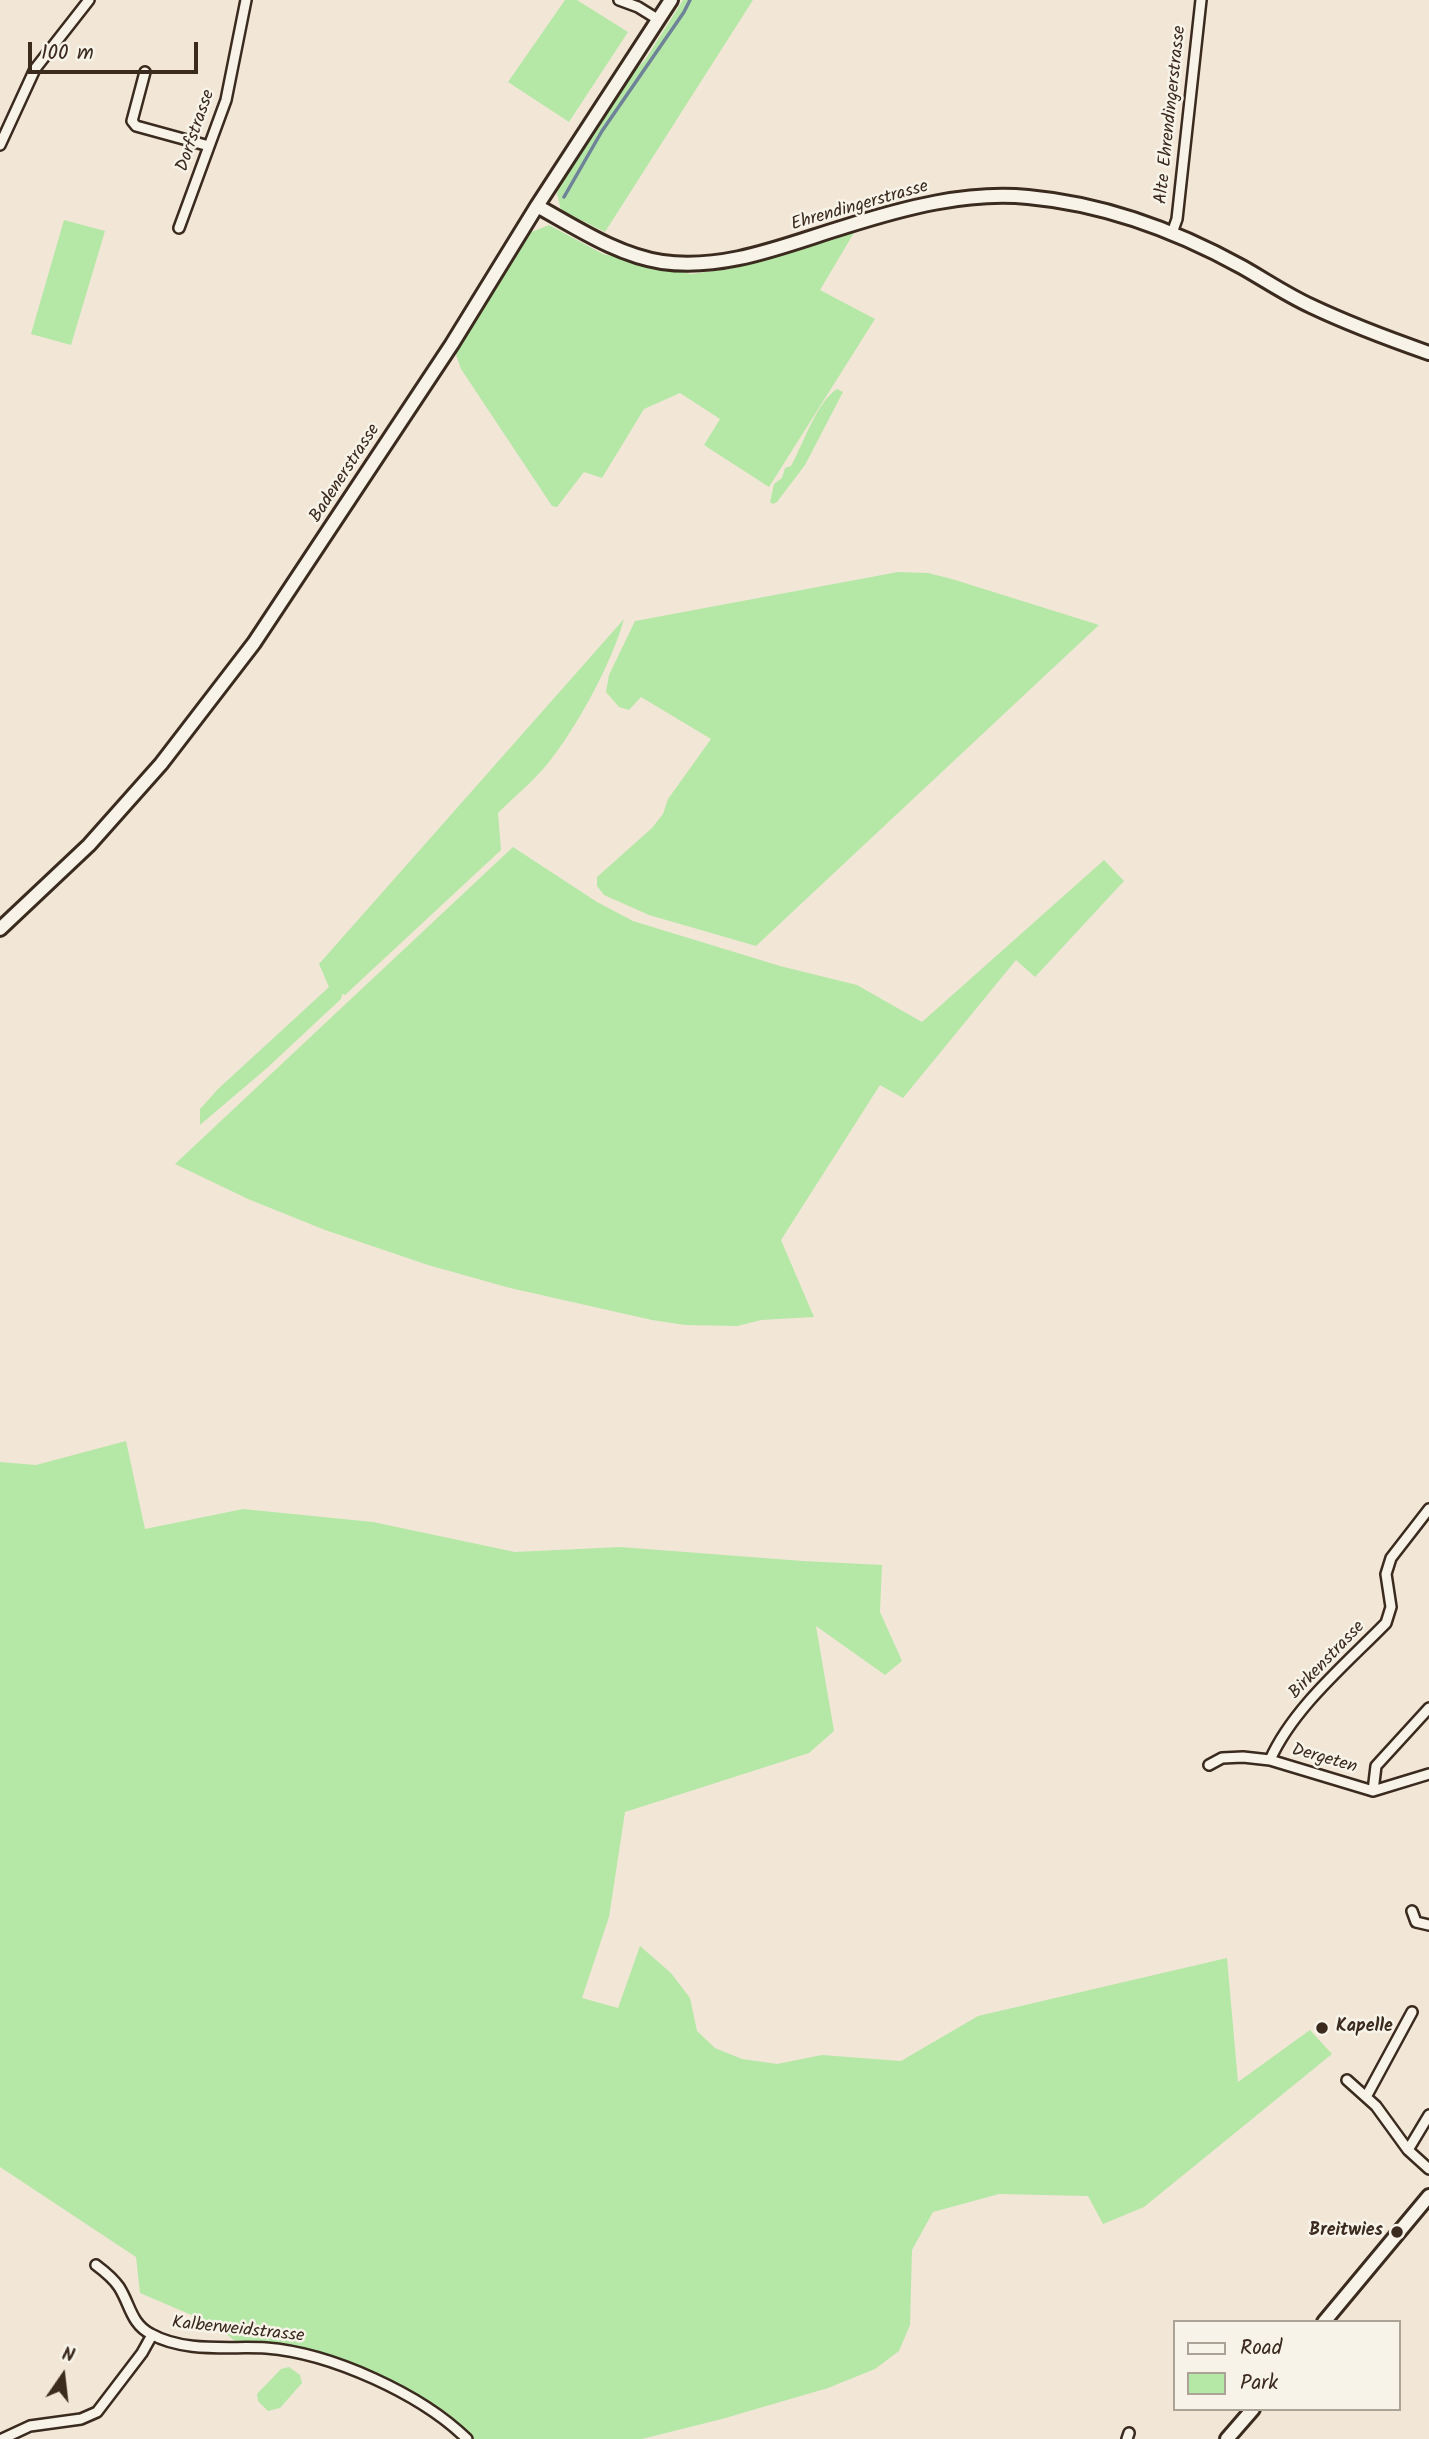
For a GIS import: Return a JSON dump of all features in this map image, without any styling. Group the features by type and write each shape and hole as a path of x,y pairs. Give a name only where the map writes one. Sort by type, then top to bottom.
{"street":[{"path":"0,145 35,69 89,0"},
{"name":"Dorfstrasse","path":"179,228 226,100 246,0"},
{"path":"619,0 638,7 659,20"},
{"name":"Badenerstrasse","path":"0,929 89,845 152,775 254,643 445,354 671,0"},
{"name":"Alte Ehrendingerstrasse","path":"1172,233 1177,219 1201,0"},
{"path":"145,72 132,121 136,126 209,146"},
{"name":"Ehrendingerstrasse","path":"537,206 618,250 660,261 695,265 767,253 848,226 929,204 1000,196 1074,202 1123,214 1172,233 1242,267 1309,305 1429,353"},
{"name":"Birkenstrasse","path":"1270,1760 1279,1740 1304,1708 1386,1623 1391,1607 1386,1574 1391,1558 1429,1509"},
{"path":"1373,1791 1376,1766 1429,1708"},
{"name":"Dergeten","path":"1209,1765 1222,1758 1270,1760 1373,1791 1429,1774"},
{"path":"1412,1911 1416,1922 1429,1925"},
{"path":"1366,2096 1412,2012"},
{"path":"1347,2080 1376,2106 1408,2150 1429,2169"},
{"path":"1408,2150 1429,2115"},
{"path":"1326,2320 1429,2196"},
{"name":"Kalberweidstrasse","path":"96,2265 119,2287 134,2319 152,2335 189,2345 283,2350 322,2359 416,2401 467,2439"},
{"name":"Kalberweidstrasse","path":"2,2439 30,2426 81,2419 97,2412 142,2353 152,2335"},
{"path":"1227,2439 1251,2411"}],"green space":[{"path":"565,0 577,0 628,32 569,122 508,82"},
{"path":"683,0 753,0 605,232 561,210 557,194 562,178 627,78 645,60"},
{"path":"64,220 105,231 71,345 31,334"},
{"path":"549,225 603,254 691,274 730,269 855,231 820,290 875,319 769,487 704,445 720,419 680,393 644,409 602,478 584,472 557,507 552,506 461,369 455,352 529,233"},
{"path":"837,389 843,392 805,465 773,504 770,502 774,484 782,478 785,468 791,466 817,413"},
{"path":"898,572 928,573 952,579 1099,625 756,946 649,915 604,895 597,886 597,877 652,828 663,814 668,799 711,739 641,697 629,710 619,707 606,692 609,675 635,621"},
{"path":"624,619 604,671 565,740 542,770 498,813 501,850 345,995 342,994 341,999 267,1068 200,1125 200,1109 218,1089 329,987 319,964"},
{"path":"513,847 597,902 633,921 780,966 857,985 922,1022 1104,860 1124,881 1035,977 1016,960 903,1098 880,1085 781,1240 814,1317 761,1320 737,1326 685,1325 510,1288 428,1265 325,1230 248,1199 175,1164"},
{"path":"126,1441 145,1529 243,1509 373,1522 515,1552 620,1547 882,1565 880,1612 902,1661 885,1675 816,1626 834,1731 809,1753 625,1812 609,1917 582,1998 618,2008 640,1946 671,1973 690,1998 697,2031 715,2048 742,2059 777,2064 822,2055 901,2061 978,2016 1227,1958 1238,2082 1310,2030 1332,2054 1144,2207 1103,2224 1088,2196 999,2194 933,2212 912,2250 910,2325 899,2351 875,2369 828,2388 642,2439 472,2439 433,2406 382,2378 318,2351 235,2341 215,2325 140,2293 136,2257 0,2167 0,1462 36,1465"},
{"path":"289,2367 300,2375 302,2383 280,2408 268,2411 258,2401 257,2394 281,2369"}],"waterway":[{"path":"564,197 602,131 690,0"}],"place":[{"name":"Kapelle","path":"1322,2028"},
{"name":"Breitwies","path":"1397,2232"}]}
